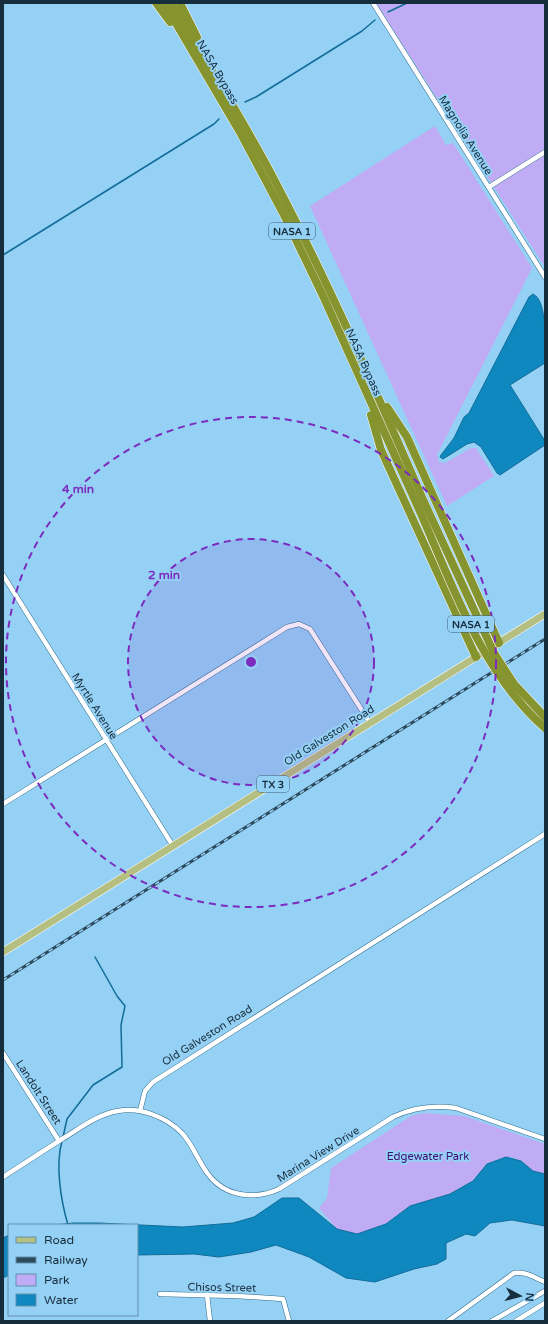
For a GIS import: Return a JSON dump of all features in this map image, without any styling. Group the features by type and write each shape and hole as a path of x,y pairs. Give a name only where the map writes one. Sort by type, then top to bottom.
{"highway":[{"path":"156,3 209,81"},
{"name":"NASA Bypass","path":"164,3 255,159 290,227 324,298 363,387 494,654 514,684 545,717"},
{"name":"NASA Bypass","path":"171,3 232,104 290,209 374,387 422,506 488,658 514,697 545,728"},
{"path":"180,3 232,104"},
{"path":"363,387 381,450 476,657"},
{"path":"374,387 407,438 499,642"},
{"path":"438,577 454,576 459,571 463,561"}],"main road":[{"name":"Old Galveston Road","path":"3,952 545,614"}],"street":[{"name":"Magnolia Avenue","path":"373,3 545,276"},
{"path":"489,187 545,152"},
{"name":"Myrtle Avenue","path":"3,575 173,846"},
{"path":"3,804 287,627 299,624 310,630 370,723"},
{"name":"Old Galveston Road","path":"140,1111 145,1091 154,1082 545,834"},
{"name":"Landolt Street","path":"3,1053 59,1141"},
{"name":"Marina View Drive","path":"59,1141 103,1116 118,1111 140,1111 161,1118 183,1134 208,1174 214,1180 232,1192 247,1195 263,1195 279,1189 392,1117 412,1110 441,1106 456,1108 545,1139"},
{"path":"3,1177 59,1141"},
{"path":"448,1321 514,1273 529,1275 545,1282"},
{"path":"492,1321 545,1291"},
{"name":"Chisos Street","path":"160,1294 283,1299 289,1321"},
{"path":"207,1295 210,1321"},
{"path":"516,1321 545,1303"}],"green space":[{"path":"376,3 545,3 545,267"},
{"path":"435,126 446,145 453,143 532,268 437,455 439,462 445,463 471,448 476,448 494,476 447,506 310,206"},
{"name":"Edgewater Park","path":"425,1113 464,1116 545,1144 545,1174 533,1171 521,1161 512,1157 498,1159 487,1164 472,1181 450,1194 410,1206 385,1224 357,1234 337,1229 319,1208 327,1198 331,1168 411,1116"}],"water":[{"path":"533,294 538,298 541,305 545,325 545,363 510,385 545,441 545,445 500,475 497,473 481,447 474,442 467,444 443,459 440,457 441,455 454,438 464,417 469,413 529,297"},
{"path":"506,1157 521,1161 533,1171 545,1174 545,1226 512,1220 490,1223 475,1236 466,1234 446,1243 446,1259 437,1264 414,1269 375,1282 346,1278 309,1257 276,1245 251,1252 219,1257 194,1254 138,1255 138,1225 183,1227 233,1223 254,1217 282,1198 299,1198 337,1229 357,1234 386,1224 410,1206 450,1194 473,1181 487,1164"},
{"path":"73,1223 120,1224 64,1224"},
{"path":"8,1236 8,1276 3,1278 3,1238"}],"waterway":[{"path":"388,12 407,3"},
{"path":"245,102 256,97 362,31 375,20"},
{"path":"3,255 214,124 219,119"},
{"path":"63,1137 67,1119 93,1085 122,1067 121,1025 125,1006 117,996 95,957"},
{"path":"62,1141 59,1172 63,1205 68,1224"}],"railway":[{"path":"3,980 545,639"}]}
